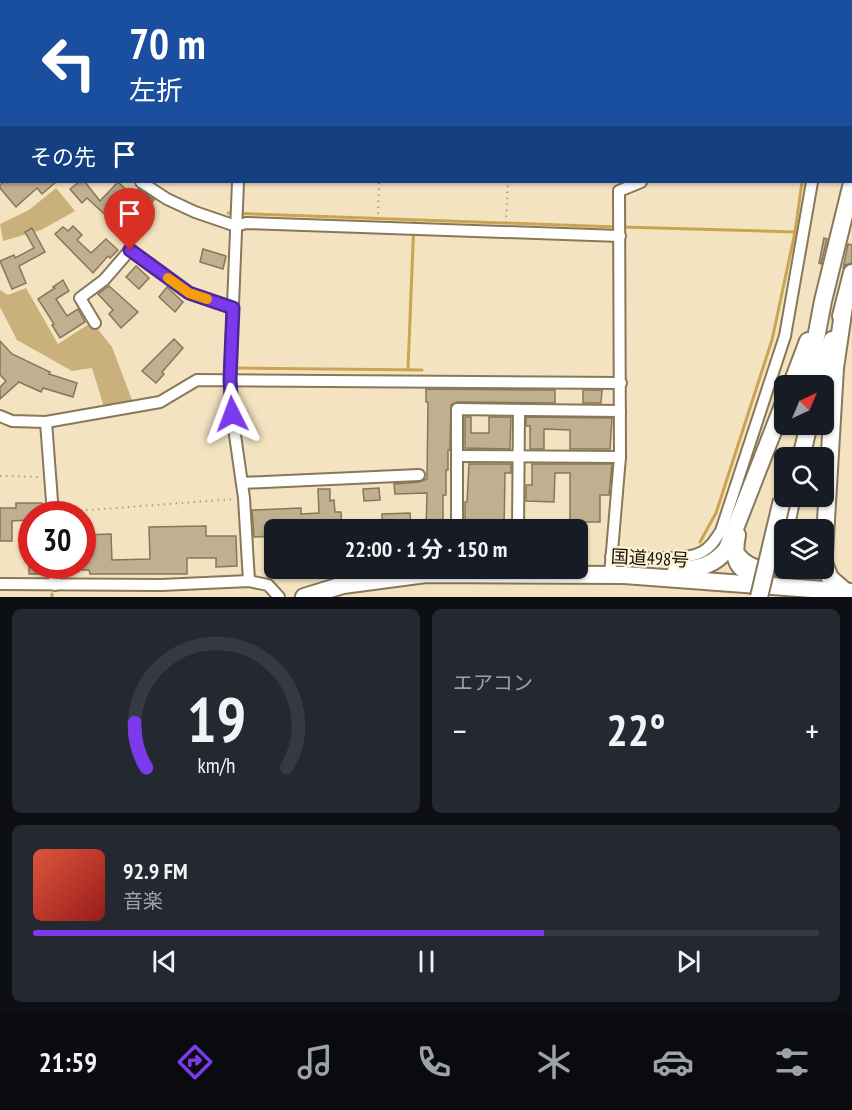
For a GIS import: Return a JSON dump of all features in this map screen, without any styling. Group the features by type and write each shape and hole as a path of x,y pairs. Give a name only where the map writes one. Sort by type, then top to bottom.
{"highway":[{"path":"809,375 823,301 852,183"},
{"path":"823,519 835,368 844,306 852,273"},
{"path":"795,375 823,301"},
{"path":"821,375 844,306"},
{"path":"617,575 700,568 712,564 727,549 774,429"},
{"path":"759,597 785,507"},
{"path":"741,516 735,543 735,557 742,569 783,590 813,579"},
{"name":"国道498号","path":"588,574 617,575 745,590 849,592"},
{"name":"国道498号","path":"303,597 343,585 388,579"},
{"path":"831,579 849,592"}],"street":[{"path":"143,183 167,199 195,212 237,217 246,223 620,236"},
{"path":"238,183 230,379 232,414 244,498 249,581"},
{"path":"617,575 612,557 620,458 619,186 636,183"},
{"path":"612,557 682,557 699,554 711,546 721,531 785,336 812,183"},
{"path":"95,322 80,298 104,280 130,250 189,293 233,308"},
{"path":"0,416 12,421 46,422 160,402 197,380 621,383"},
{"path":"457,519 458,409 620,411"},
{"path":"518,519 519,410"},
{"path":"46,422 53,501"},
{"path":"457,456 620,458"},
{"path":"242,483 419,475"},
{"path":"735,543 741,556 748,563 756,567 774,567"},
{"path":"55,579 55,585"},
{"path":"0,584 161,585 249,581 268,585 279,597"}],"path":[{"path":"378,214 379,183"},
{"path":"506,215 508,183"},
{"path":"0,476 52,477"},
{"path":"96,510 244,498"}],"shaded area":[{"path":"56,188 75,211 41,230 3,241 0,224 29,210"},
{"path":"26,288 58,344 92,322 112,347 132,400 104,407 92,368 72,371 17,340 0,307 0,290 8,295"}],"building":[{"path":"3,183 55,183 42,194 37,188 16,207 0,185"},
{"path":"78,183 86,183 100,201 119,183 133,196 138,189 154,200 132,224 134,227 127,235 87,198 82,203 70,189"},
{"path":"73,226 82,235 77,240 91,253 106,239 118,250 110,258 108,256 93,273 55,234 63,227 68,231"},
{"path":"32,228 45,252 19,266 26,283 12,289 0,261 14,255 15,258 34,248 25,232"},
{"path":"824,238 827,239 821,264 819,263"},
{"path":"848,244 852,245 852,263 845,265 843,269"},
{"path":"203,249 226,256 223,269 200,262"},
{"path":"136,266 149,278 139,289 126,277"},
{"path":"63,280 69,291 56,299 67,316 78,309 85,322 60,338 38,299"},
{"path":"109,286 138,312 121,328 109,314 113,310 98,294"},
{"path":"167,287 183,302 175,312 159,297"},
{"path":"174,339 183,348 162,372 164,374 156,383 142,371"},
{"path":"0,341 12,354 50,372 49,374 77,383 73,397 43,388 41,392 19,382 0,399 0,387 6,381 0,375"},
{"path":"426,389 555,390 555,403 457,402 451,405 450,450 448,450 448,470 446,470 446,495 443,495 443,519 426,519 427,493 395,494 394,484 427,479 428,402 426,402"},
{"path":"583,390 602,390 601,403 583,403"},
{"path":"465,417 471,417 471,433 489,433 489,417 511,417 510,449 465,448"},
{"path":"526,417 612,418 610,449 570,449 570,430 544,429 544,449 530,449 530,426 526,426"},
{"path":"469,464 511,464 511,473 505,473 504,519 465,519 465,502 467,502"},
{"path":"532,464 612,464 609,495 600,495 600,522 570,519 570,473 555,473 554,502 526,501 526,485 532,485"},
{"path":"379,488 380,500 364,501 363,489"},
{"path":"318,489 330,489 330,501 334,500 335,512 341,512 341,519 264,519 264,536 254,537 252,510 301,508 301,514 319,513"},
{"path":"16,503 18,503 18,521 12,521 12,541 0,541 0,508 16,508"},
{"path":"410,513 410,519 382,519 382,514"},
{"path":"206,526 206,536 236,536 237,566 216,567 216,558 187,558 187,574 96,574 96,535 111,534 112,560 150,559 149,527"}],"waterway":[{"path":"700,542 716,513 772,340 795,232 802,183"},
{"path":"228,213 616,227"},
{"path":"408,369 414,220"},
{"path":"622,227 795,232"},
{"path":"237,368 422,370"}],"slow traffic":[{"path":"168,278 189,293 207,299"}],"route":[{"path":"130,250 189,293 233,308 230,379 232,414"}]}
